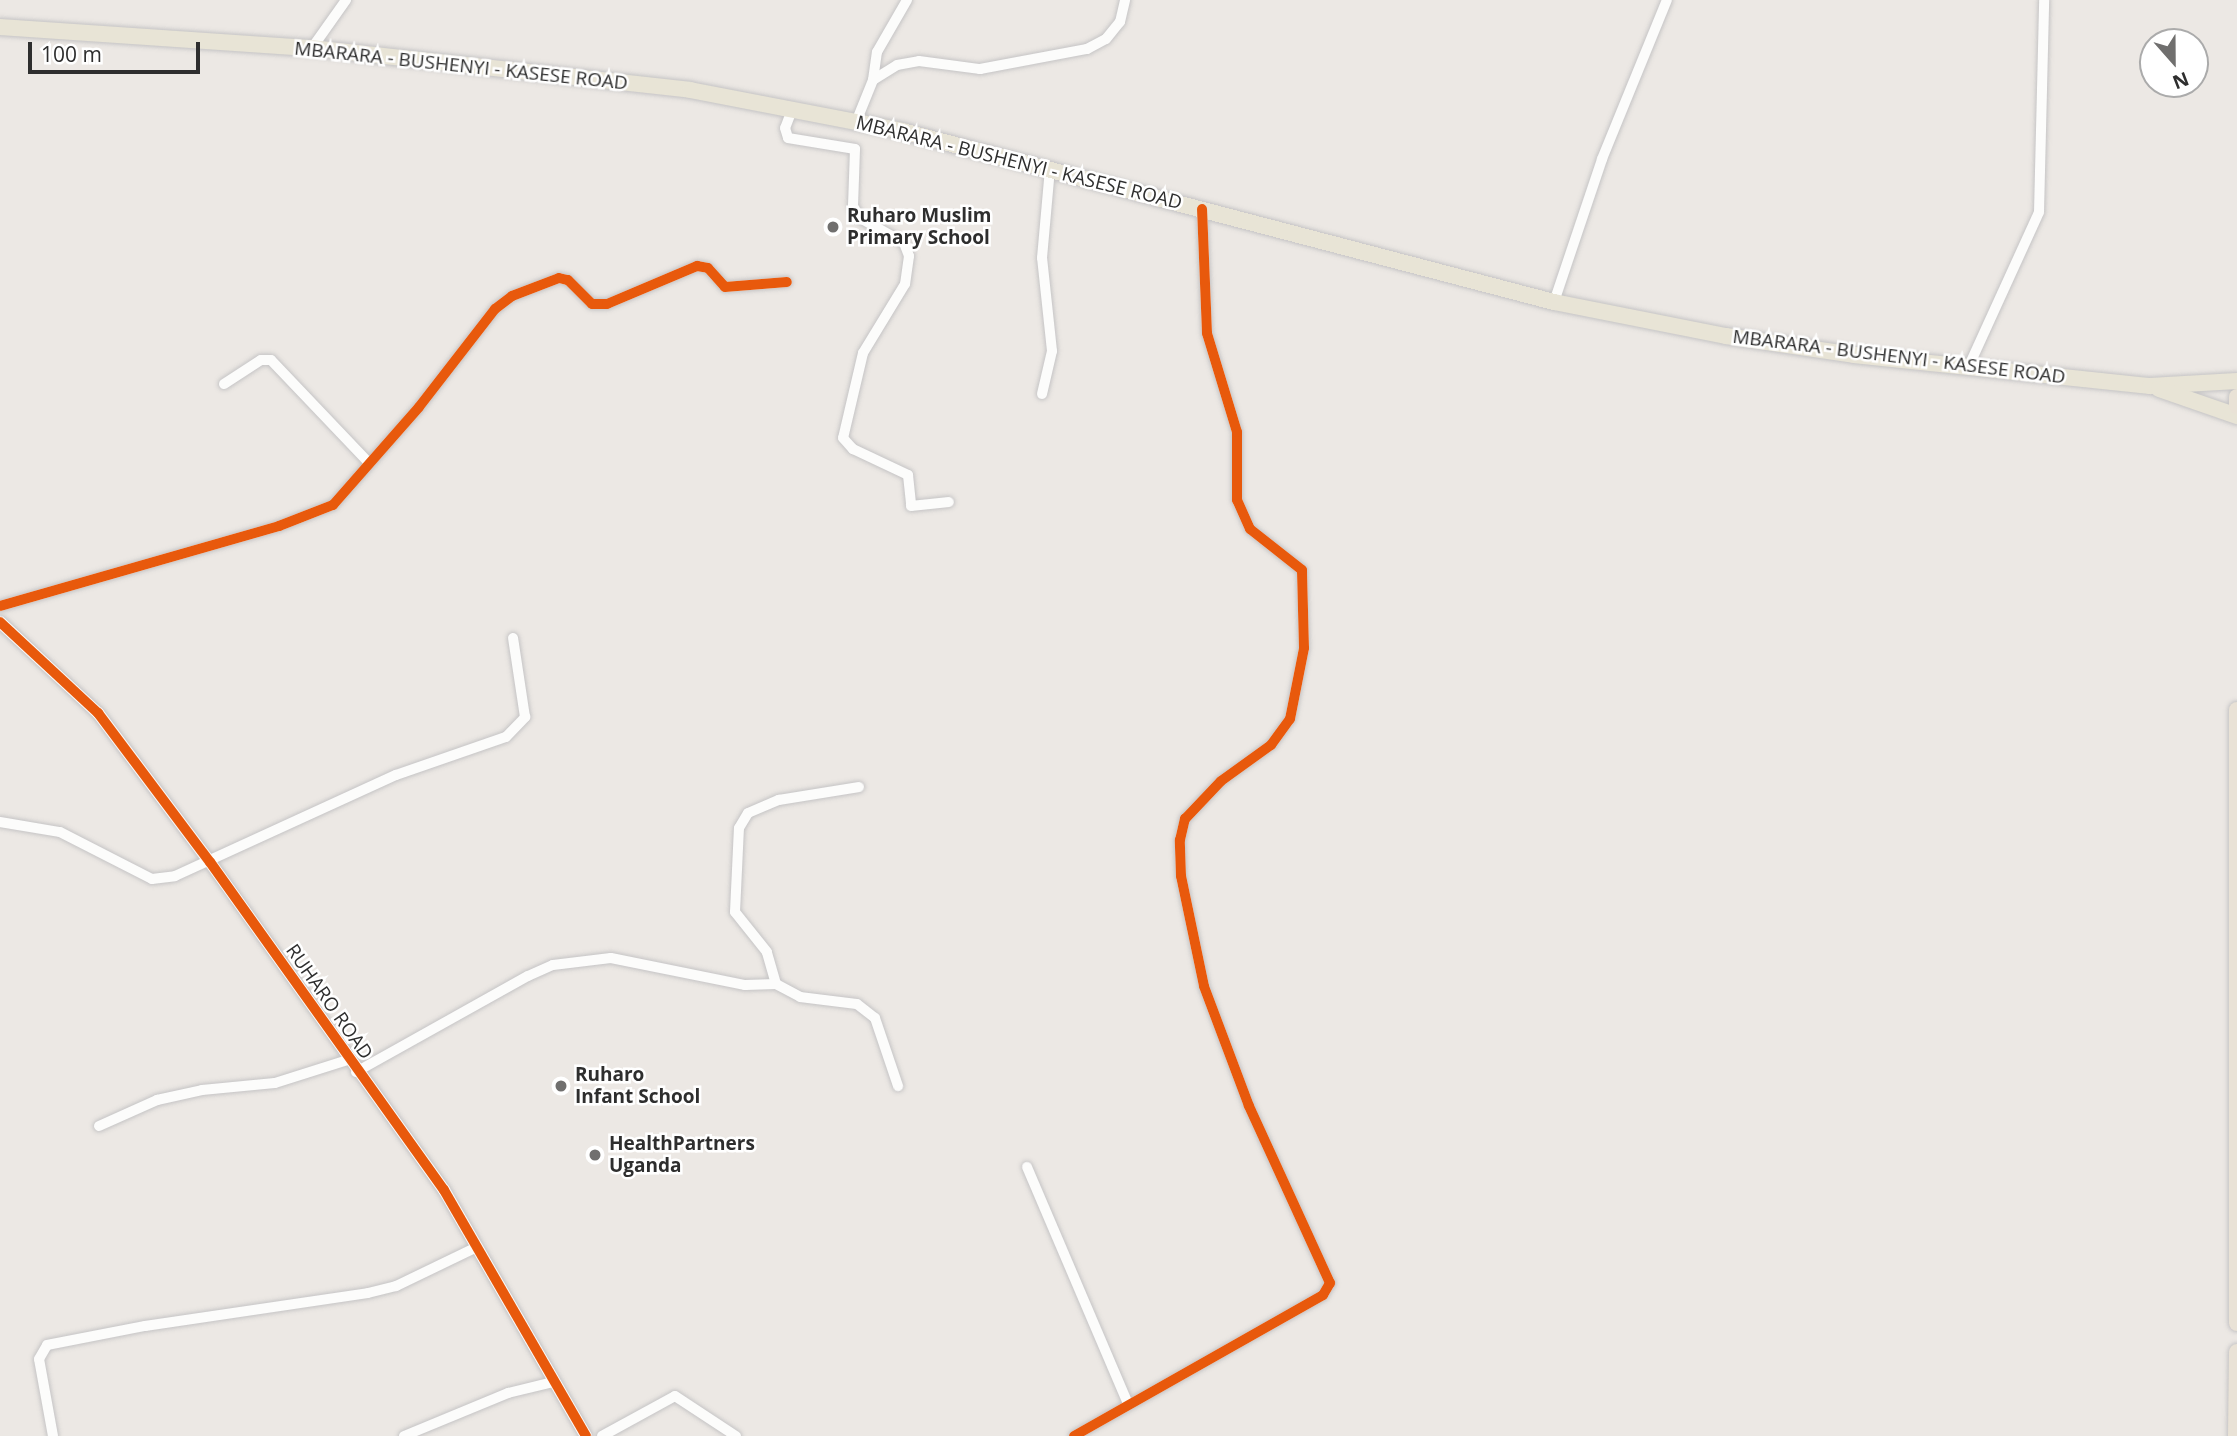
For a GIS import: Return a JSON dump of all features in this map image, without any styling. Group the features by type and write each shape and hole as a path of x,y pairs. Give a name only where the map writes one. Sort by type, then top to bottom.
{"highway":[{"path":"2237,397 2237,405"},
{"path":"2237,709 2237,1322"},
{"path":"2236,1436 2237,1352"}],"main road":[{"name":"MBARARA - BUSHENYI - KASESE ROAD","path":"0,27 312,48 690,90 856,122 1050,168 1554,302 1726,336 1968,368 2150,386 2237,381"},
{"name":"MBARARA - BUSHENYI - KASESE ROAD","path":"2150,386 2237,416"}],"street":[{"path":"312,48 346,0"},
{"path":"856,122 873,80 877,52 907,0"},
{"path":"873,80 897,65 919,61 979,69 1087,49 1106,38 1119,22 1125,0"},
{"path":"1554,302 1602,159 1667,0"},
{"path":"1968,368 2039,212 2044,0"},
{"path":"792,110 785,128 788,138 855,149 853,206 860,218 904,243 909,256 905,284 863,353 843,438 853,449 908,475 911,506 949,502"},
{"path":"1042,394 1052,351 1042,258 1050,168"},
{"path":"1074,1436 1323,1295 1330,1283 1249,1105 1203,986 1181,876 1180,840 1185,819 1222,781 1271,745 1290,719 1304,648 1302,570 1250,529 1237,500 1237,432 1207,333 1202,209"},
{"path":"0,606 320,513 333,505 419,407 495,309 512,296 559,278 568,280 592,304 607,304 697,266 708,268 724,287 787,282"},
{"path":"224,384 261,360 271,360 368,462"},
{"name":"RUHARO ROAD","path":"0,622 98,713 210,862 356,1072 444,1190 586,1436"},
{"path":"0,822 60,832 152,879 210,862 396,775 489,745 518,729 525,717 513,638"},
{"path":"776,984 767,952 735,912 739,828 748,813 779,800 859,788"},
{"path":"356,1072 493,992 571,961 611,958 745,985 776,984 800,997 867,1009 875,1017 898,1086"},
{"path":"99,1126 157,1100 210,1089 275,1083 348,1060"},
{"path":"1027,1167 1128,1404"},
{"path":"53,1436 39,1359 47,1345 377,1291 396,1286 477,1247"},
{"path":"404,1436 508,1393 553,1382"},
{"path":"602,1436 675,1396 697,1406 736,1436"}],"cycle path":[{"path":"1074,1436 1323,1295 1330,1283 1249,1106 1204,986 1181,876 1180,840 1185,819 1221,781 1271,745 1290,719 1304,648 1302,570 1250,529 1237,500 1237,432 1207,333 1202,209"},
{"path":"0,606 279,526 333,505 419,407 495,309 512,296 559,278 568,280 592,304 607,304 697,266 708,268 725,287 787,282"},
{"path":"0,622 98,713 210,862 444,1190 586,1436"}],"place":[{"name":"Ruharo Muslim Primary School","path":"833,227"},
{"name":"Ruharo Infant School","path":"561,1086"},
{"name":"HealthPartners Uganda","path":"595,1155"}]}
